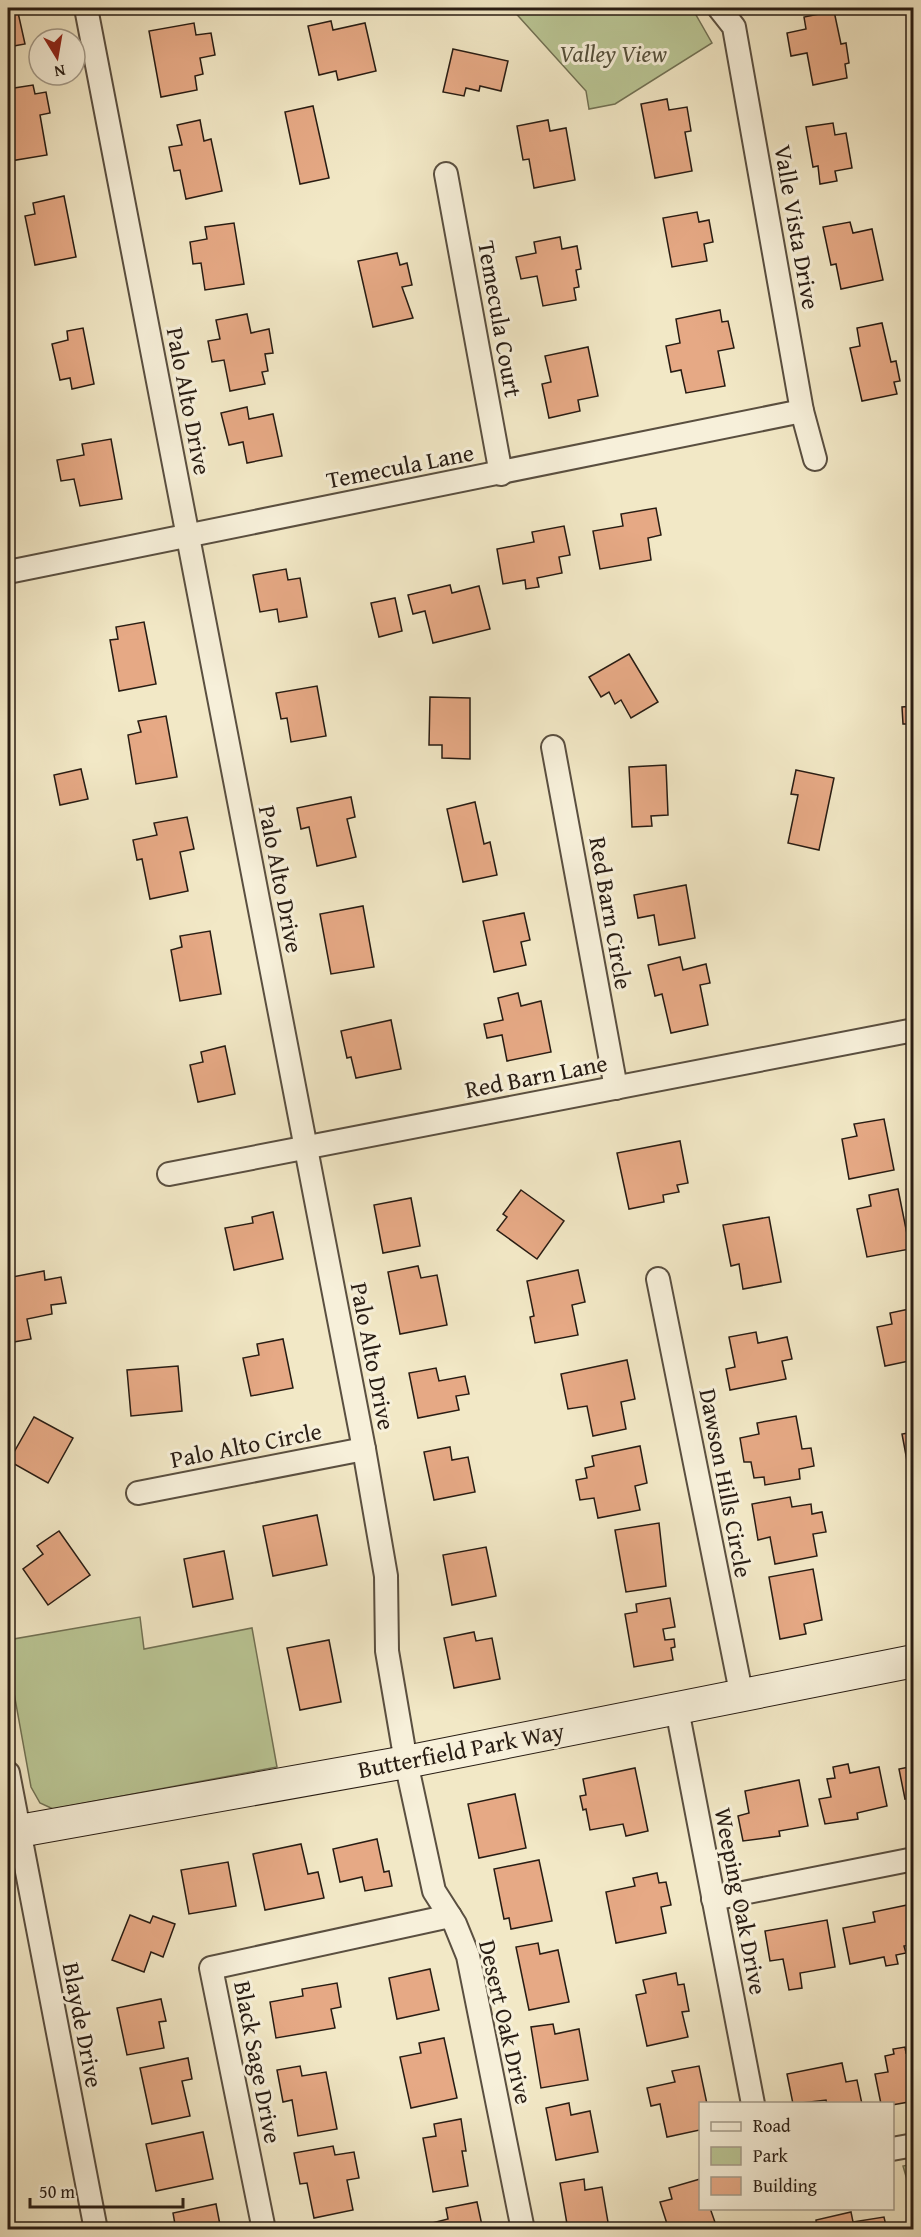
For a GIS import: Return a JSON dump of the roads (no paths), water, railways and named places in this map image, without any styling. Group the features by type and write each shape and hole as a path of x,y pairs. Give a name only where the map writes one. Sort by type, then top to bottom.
{"street":[{"name":"Palo Alto Drive","path":"86,8 364,1449 386,1576 387,1651 406,1762"},
{"name":"Valle Vista Drive","path":"719,8 734,27 802,411 815,459"},
{"name":"Temecula Court","path":"446,174 501,474"},
{"name":"Temecula Lane","path":"8,572 186,534 501,474 802,411"},
{"name":"Red Barn Circle","path":"553,747 616,1088"},
{"name":"Red Barn Lane","path":"168,1174 914,1029"},
{"name":"Dawson Hills Circle","path":"658,1279 742,1697"},
{"name":"Palo Alto Circle","path":"138,1493 364,1449"},
{"name":"Butterfield Park Way","path":"12,1832 406,1762 914,1661"},
{"name":"Weeping Oak Drive","path":"677,1709 753,2102"},
{"name":"Desert Oak Drive","path":"406,1762 434,1891 450,1916 468,1956 523,2229"},
{"name":"Blayde Drive","path":"8,1773 12,1832 96,2229"},
{"path":"713,1899 914,1859"},
{"name":"Black Sage Drive","path":"264,2229 211,1968 450,1916"},
{"path":"894,2149 914,2145"}],"park label":[{"name":"Valley View","path":"613,53"}]}
